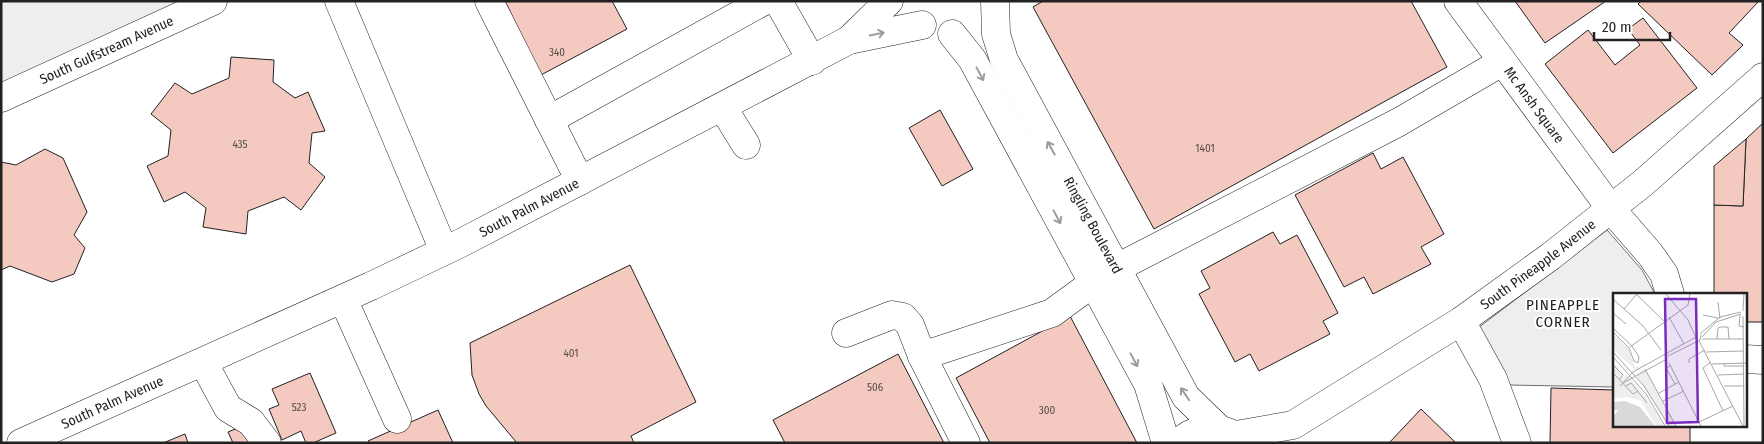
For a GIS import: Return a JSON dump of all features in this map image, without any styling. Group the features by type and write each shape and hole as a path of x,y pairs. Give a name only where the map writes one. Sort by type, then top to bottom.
{"street":[{"name":"South Gulfstream Avenue","path":"1,98 213,1"},
{"path":"339,1 444,251"},
{"path":"489,1 580,181"},
{"path":"549,120 764,1"},
{"path":"778,1 812,61"},
{"name":"South Palm Avenue","path":"21,443 343,299 444,251 723,108 850,40 890,1"},
{"path":"906,1 908,10 922,26"},
{"name":"Mc Ansh Square","path":"1458,1 1611,209 1658,264 1664,274 1670,293"},
{"name":"Ringling Boulevard","path":"922,26 952,34 968,34 983,24 995,4"},
{"name":"Ringling Boulevard","path":"995,4 996,34 1004,60 1186,397 1233,436"},
{"name":"South Palm Avenue","path":"850,40 922,26"},
{"name":"Ringling Boulevard","path":"952,34 972,59 1148,384 1166,443"},
{"path":"1117,268 1399,122 1502,62"},
{"name":"South Pineapple Avenue","path":"1179,443 1186,435 1202,429 1233,436 1287,434 1461,321 1611,209 1763,77"},
{"path":"723,108 746,145"},
{"path":"922,356 1052,313 1093,284"},
{"path":"343,299 396,420"},
{"path":"846,333 892,316 903,317 910,325 922,356 966,443"},
{"path":"1461,321 1493,379 1517,443"},
{"path":"1746,359 1763,360"},
{"path":"203,362 228,408 251,422 267,443"}],"shaded area":[{"path":"1,1 213,1 1,98"},
{"path":"1607,230 1642,270 1654,293 1613,293 1613,387 1509,385 1478,328"}],"building":[{"path":"505,1 612,1 627,29 541,75"},
{"path":"1043,1 1411,1 1447,67 1154,229 1033,7"},
{"path":"1515,1 1606,1 1545,43"},
{"path":"1641,1 1759,1 1729,33 1743,45 1712,75 1638,4"},
{"path":"1643,18 1697,88 1613,153 1545,64 1588,30 1615,65 1640,45 1628,29"},
{"path":"231,57 274,60 273,82 295,98 308,92 325,131 312,133 309,163 325,177 301,210 284,197 248,211 246,234 203,227 206,208 185,192 164,202 147,166 168,156 171,130 151,114 175,83 192,94 229,78"},
{"path":"940,110 973,169 942,186 909,128"},
{"path":"1763,123 1763,322 1746,322 1746,293 1714,293 1714,205 1743,206 1746,139"},
{"path":"1746,139 1743,206 1714,205 1714,166"},
{"path":"45,149 63,158 87,212 74,235 85,248 74,274 52,282 10,266 1,270 1,162 16,165"},
{"path":"1373,153 1381,169 1403,157 1444,234 1421,247 1431,264 1373,294 1364,277 1344,287 1295,195"},
{"path":"1273,232 1280,244 1297,235 1338,313 1323,321 1330,334 1259,371 1250,354 1235,362 1199,294 1210,288 1201,271"},
{"path":"630,265 696,402 631,436 634,443 517,443 486,406 479,394 472,375 470,343"},
{"path":"1070,316 1137,443 990,443 956,378"},
{"path":"898,354 944,443 785,443 773,420"},
{"path":"310,373 336,433 313,443 306,443 301,431 282,440 269,409 279,405 272,389"},
{"path":"1551,388 1613,390 1613,426 1690,426 1690,443 1550,443"},
{"path":"1421,409 1456,443 1389,443"},
{"path":"438,410 453,443 369,443 368,441"},
{"path":"247,424 256,443 233,443 228,432"},
{"path":"185,434 188,443 163,443"}],"district":[{"name":"PINEAPPLE CORNER","path":"1563,314"}]}
